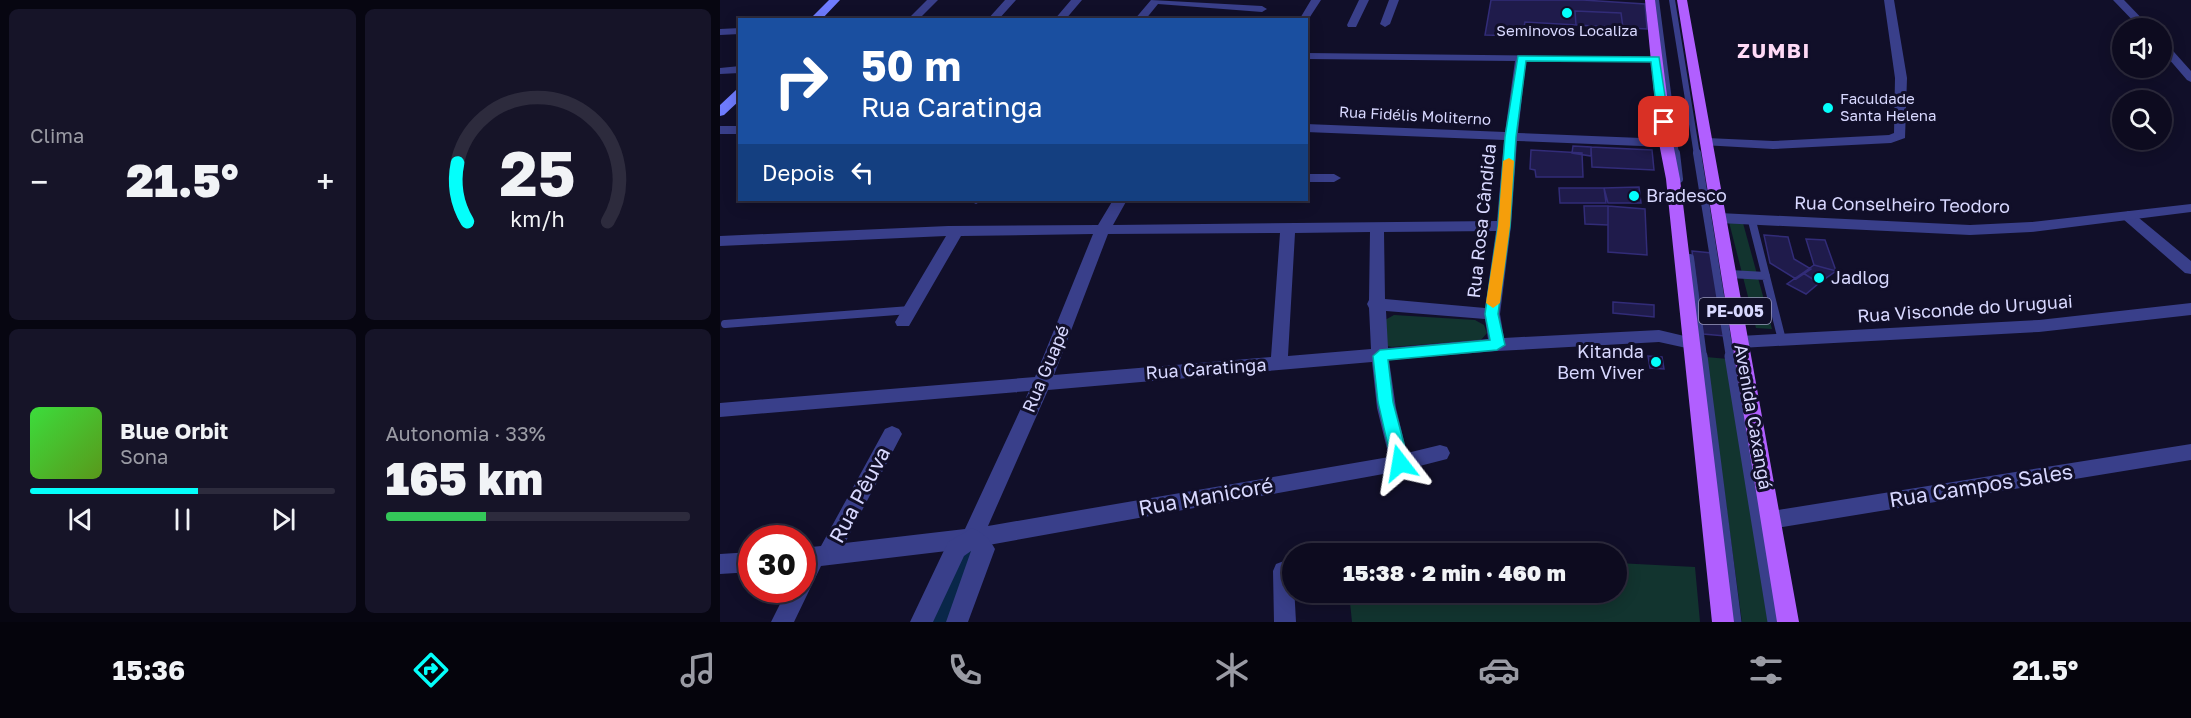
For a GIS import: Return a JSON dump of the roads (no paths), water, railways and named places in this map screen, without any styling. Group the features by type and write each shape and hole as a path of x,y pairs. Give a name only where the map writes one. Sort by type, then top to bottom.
{"main road":[{"path":"816,18 835,0"},
{"name":"PE-005","path":"1650,0 1666,143 1673,179 1723,622"},
{"name":"Avenida Caxangá","path":"1682,0 1788,622"},
{"path":"720,112 738,95"}],"street":[{"path":"913,18 933,0"},
{"path":"994,18 1011,0"},
{"path":"1061,18 1077,0"},
{"path":"1305,18 1316,0"},
{"path":"1352,25 1364,0"},
{"path":"1385,24 1394,0"},
{"path":"1707,142 1773,145 1891,139 1900,135 1901,78 1889,0"},
{"path":"2118,0 2136,18"},
{"path":"1141,18 1156,1 1265,4"},
{"path":"1256,18 1265,4"},
{"path":"720,32 738,31"},
{"path":"1308,56 1656,59"},
{"path":"2172,56 2191,78"},
{"name":"Rua Rosa Cândida","path":"1497,345 1492,314 1504,226 1511,137 1521,58"},
{"path":"720,71 738,69"},
{"name":"Rua Fidélis Moliterno","path":"1308,128 1666,143"},
{"path":"720,130 738,130"},
{"path":"1308,178 1334,178"},
{"name":"Rua Guapé","path":"921,622 964,543 1042,382 1103,229 1119,201"},
{"name":"Rua Conselheiro Teodoro","path":"1719,218 1970,230 2031,226 2191,208"},
{"path":"2128,216 2191,268"},
{"path":"720,241 1103,229 1504,226"},
{"path":"1377,228 1375,304 1380,356 1385,402 1400,463"},
{"path":"1279,364 1288,229"},
{"path":"907,316 956,232"},
{"path":"1375,304 1492,314"},
{"name":"Rua Visconde do Uruguai","path":"1740,342 2038,326 2191,309"},
{"name":"Rua Caratinga","path":"720,410 1497,345 1659,336 1691,343"},
{"name":"Rua Pêuva","path":"816,555 892,434"},
{"name":"Rua Campos Sales","path":"1771,520 2191,452"},
{"name":"Rua Manicoré","path":"816,557 964,543 1400,463 1440,453"},
{"path":"957,622 984,549 964,543"},
{"path":"720,564 738,563"},
{"path":"782,622 792,603"},
{"path":"1285,603 1285,622"}],"lane":[{"path":"1656,0 1736,622"},
{"path":"1672,0 1773,622"},
{"path":"1752,220 1782,340"},
{"path":"1729,274 1766,276"},
{"path":"725,324 907,316"}],"waterway":[{"path":"941,622 966,559"}],"place":[{"name":"Seminovos Localiza","path":"1567,13"},
{"name":"Faculdade Santa Helena","path":"1828,108"},
{"name":"Bradesco","path":"1634,196"},
{"name":"Jadlog","path":"1819,278"},
{"name":"Kitanda Bem Viver","path":"1656,362"}],"district":[{"name":"ZUMBI","path":"1774,51"}]}
